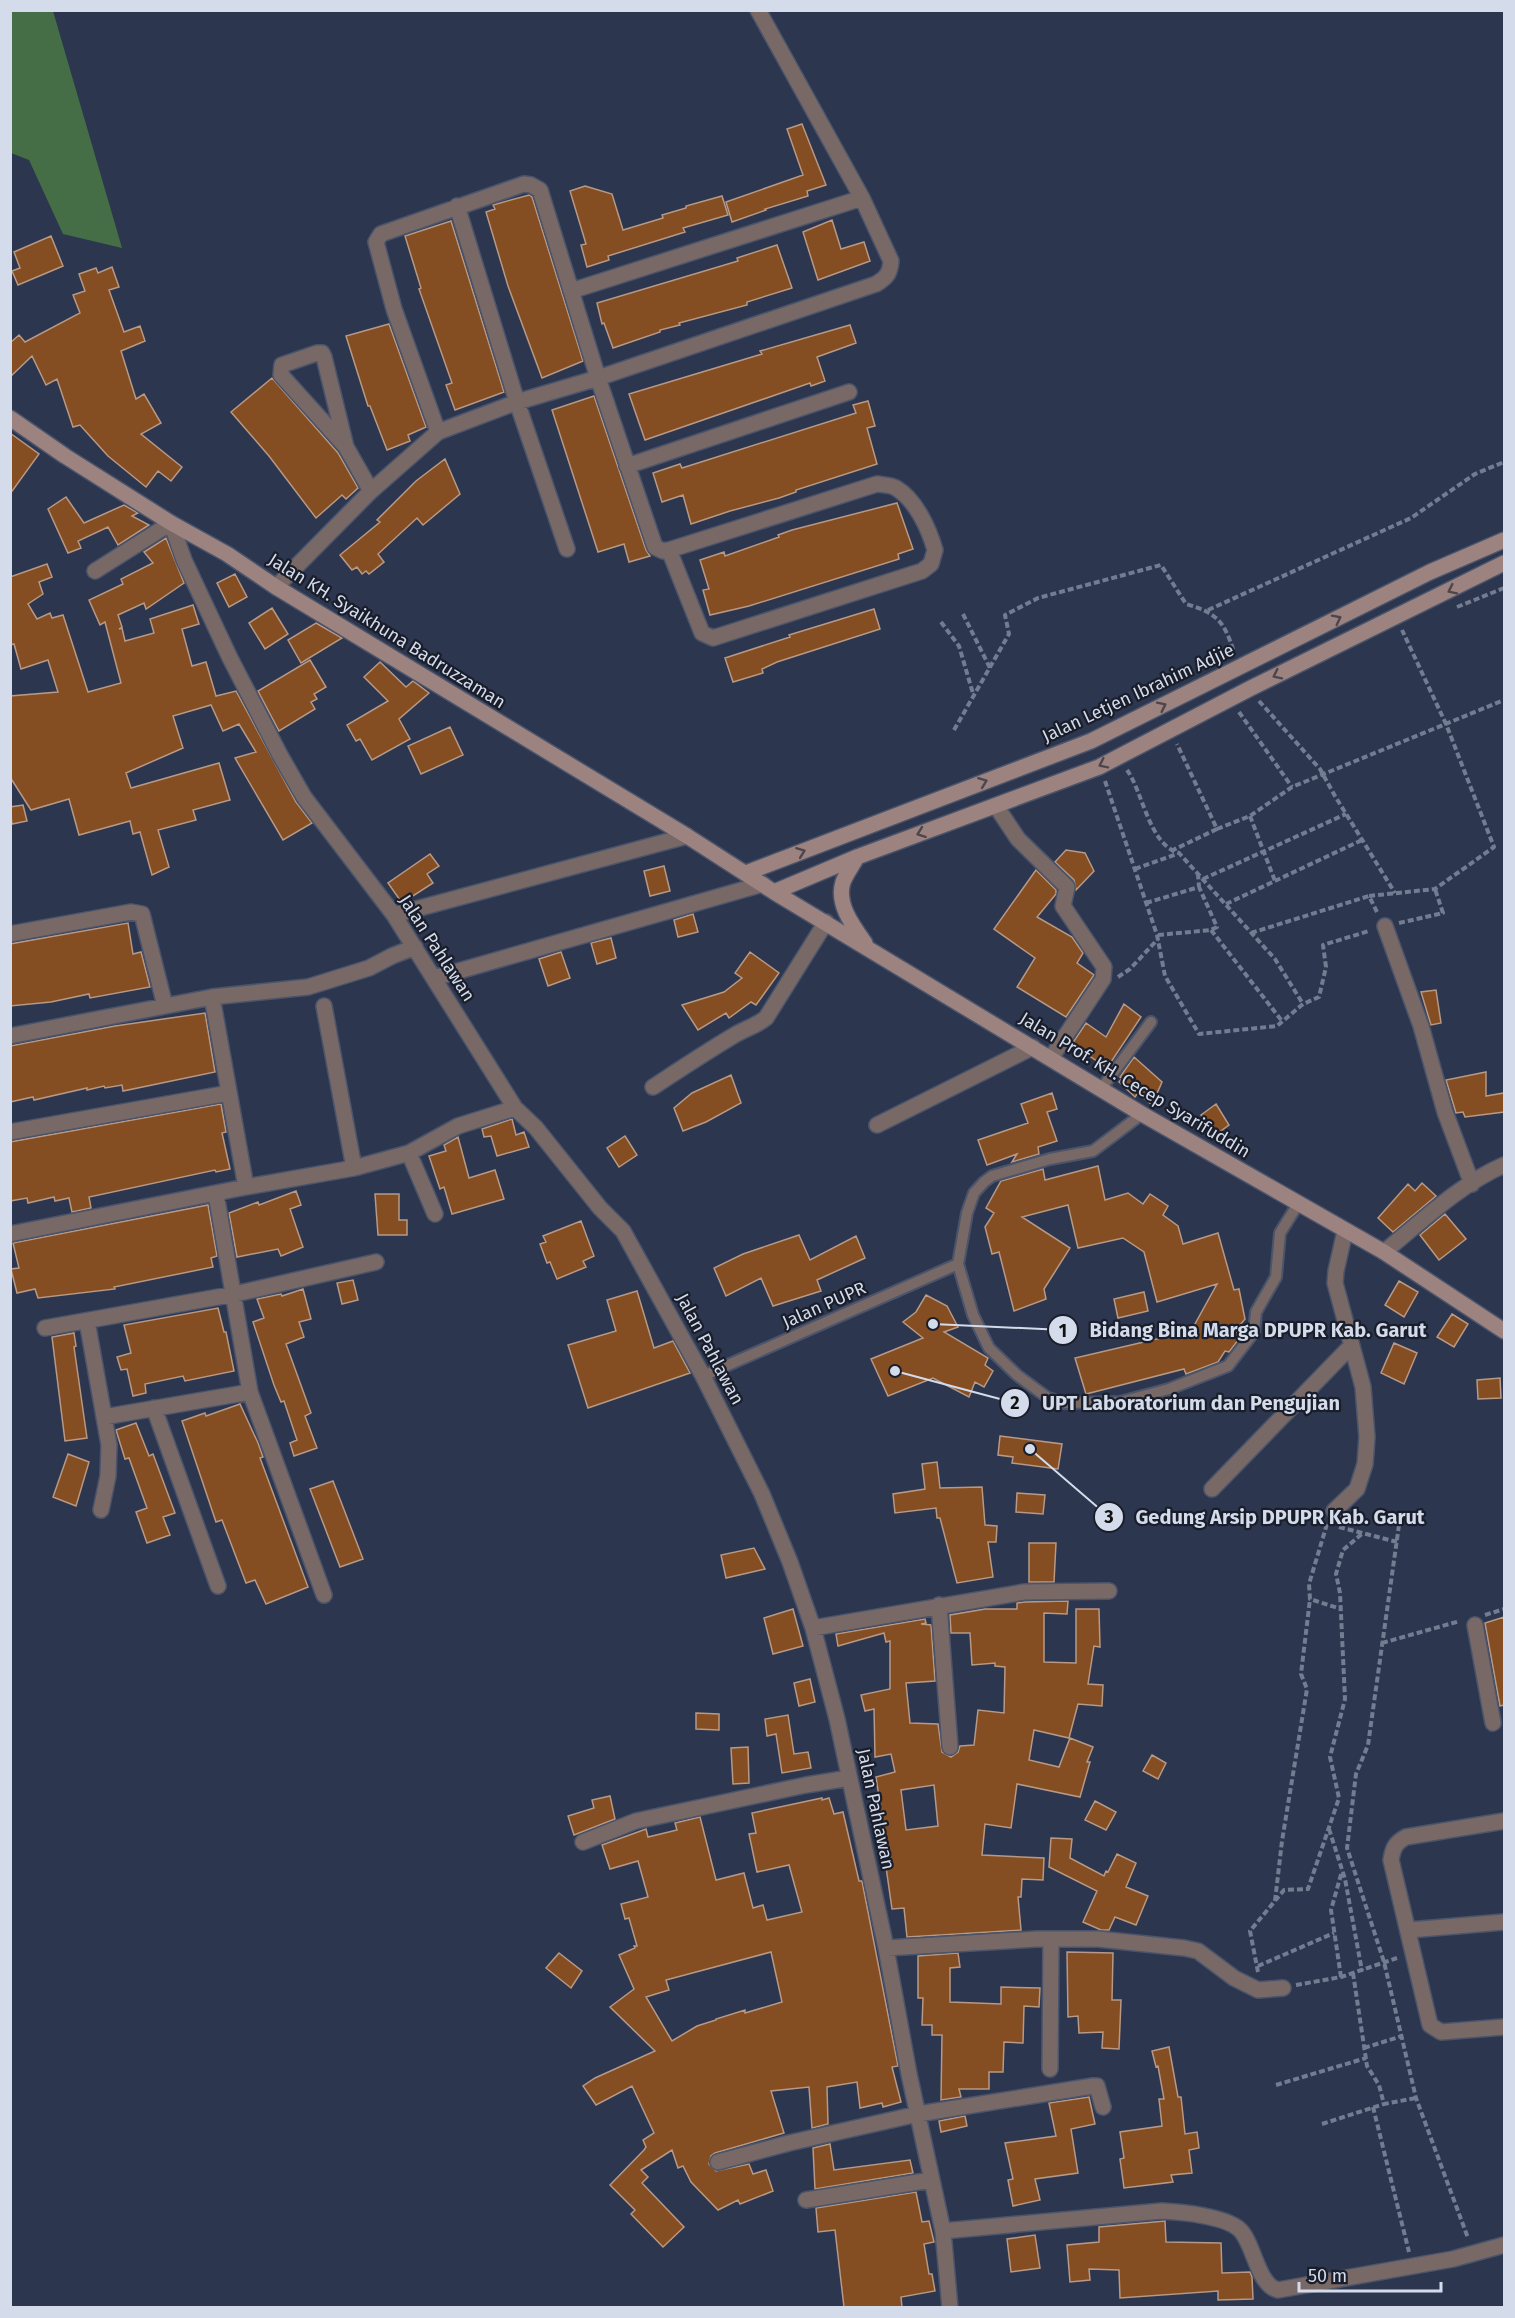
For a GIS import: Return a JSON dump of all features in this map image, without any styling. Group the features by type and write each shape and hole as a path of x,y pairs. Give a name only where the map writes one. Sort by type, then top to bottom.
{"main road":[{"name":"Jalan KH. Syaikhuna Badruzzaman","path":"10,418 171,523 227,554 276,587 746,873"},
{"name":"Jalan Letjen Ibrahim Adjie","path":"746,873 1091,741 1430,572 1504,540"},
{"path":"768,888 1099,767 1251,688 1504,563"},
{"path":"857,857 843,884 842,902 848,918 868,947"},
{"name":"Jalan Prof. KH. Cecep Syarifuddin","path":"746,873 1142,1114 1384,1252 1504,1331"}],"street":[{"path":"276,587 371,491 438,432 517,402 598,378 876,284 886,278 891,261 862,198 758,10"},
{"path":"438,432 394,309 376,242 381,234 457,206 524,184 531,185 540,190 598,378 652,542 658,549 669,550 877,484 895,486 908,498 918,512 935,550 931,564 922,571 717,638 708,637 702,633 669,550"},
{"path":"571,291 862,198"},
{"path":"457,206 517,402 567,549"},
{"path":"346,447 322,353 317,352 282,365 281,375 346,447 371,491"},
{"path":"627,466 849,392"},
{"path":"95,571 171,523"},
{"name":"Jalan Pahlawan","path":"171,523 184,560 230,658 304,797 394,915 515,1108 536,1128 600,1208 623,1231 702,1376 762,1494 790,1562 813,1629 837,1719 943,2231 950,2307"},
{"path":"996,806 1018,839 1067,887 1064,906 1104,967 1102,979 1051,1058"},
{"path":"394,915 687,836"},
{"path":"434,978 768,888"},
{"path":"10,934 131,912 142,914 165,1006"},
{"path":"653,1087 746,1028 758,1025 766,1018 826,922"},
{"path":"1385,927 1421,1026 1445,1112 1472,1184"},
{"path":"10,1036 213,997 308,987 369,968 392,956 415,948"},
{"path":"213,997 246,1187"},
{"path":"324,1006 354,1168"},
{"path":"877,1125 1033,1047"},
{"path":"10,1132 229,1093"},
{"path":"10,1234 354,1168 409,1153 458,1126 515,1108"},
{"path":"409,1153 435,1214"},
{"path":"1384,1252 1472,1184 1504,1165"},
{"path":"216,1194 235,1294 250,1392 324,1595"},
{"path":"1334,1511 1357,1489 1365,1464 1366,1413 1363,1387 1335,1283 1345,1231"},
{"path":"45,1328 235,1294 376,1262"},
{"path":"87,1321 109,1445 101,1510"},
{"path":"1212,1489 1352,1346"},
{"path":"104,1417 250,1392"},
{"path":"154,1408 218,1586"},
{"path":"813,1629 939,1605 1024,1592 1109,1591"},
{"path":"939,1605 950,1747"},
{"path":"1476,1620 1494,1723"},
{"path":"582,1842 636,1821 849,1778"},
{"path":"1504,1821 1417,1834 1397,1842 1392,1850 1391,1860 1430,2025 1441,2032 1504,2027"},
{"path":"1409,1930 1504,1922"},
{"path":"886,1948 1051,1939 1098,1939 1191,1950 1198,1952 1234,1978 1258,1990 1283,1988"},
{"path":"1050,2069 1051,1939"},
{"path":"718,2162 789,2143 918,2114 1097,2086 1103,2107"},
{"path":"806,2200 931,2180"},
{"path":"943,2231 1162,2211 1179,2212 1229,2222 1239,2229 1266,2283 1274,2289 1285,2290 1453,2259 1504,2245"}],"lane":[{"path":"1101,1089 1151,1022"},
{"path":"1142,1114 1093,1151 1050,1159 992,1176 974,1192 967,1213 958,1264 973,1315 989,1348 1017,1375 1047,1398 1064,1403 1120,1401 1169,1389 1228,1366 1254,1332 1256,1312 1276,1277 1280,1233 1298,1204"},
{"name":"Jalan PUPR","path":"702,1376 958,1264"}],"path":[{"path":"1208,610 1411,518 1475,474 1504,462"},
{"path":"954,730 1009,634 1005,615 1038,598 1161,565 1186,604 1208,610 1226,628 1232,644"},
{"path":"963,614 990,668"},
{"path":"941,622 959,646 974,697"},
{"path":"1251,933 1369,896 1435,889 1494,847 1446,724 1401,629"},
{"path":"1251,688 1258,700 1323,774 1395,893"},
{"path":"1230,699 1292,787"},
{"path":"1170,851 1250,816 1292,787 1504,700"},
{"path":"1170,730 1217,829"},
{"path":"1119,756 1134,779 1147,820 1170,851 1179,853 1275,959 1303,1004"},
{"path":"1099,767 1158,936 1165,976 1199,1034 1278,1026 1303,1004 1319,996 1326,966 1323,945 1443,913 1435,889"},
{"path":"1203,879 1346,814"},
{"path":"1250,816 1275,881"},
{"path":"1226,904 1362,840"},
{"path":"1135,869 1179,853"},
{"path":"1092,996 1130,969 1158,936 1211,930 1217,927 1199,887 1198,873"},
{"path":"1146,903 1199,887"},
{"path":"1369,896 1385,927"},
{"path":"1211,930 1283,1021"},
{"path":"1275,1901 1282,1841 1307,1689 1301,1674 1310,1599 1309,1584 1327,1524 1397,1542"},
{"path":"1258,1990 1257,1966 1250,1931 1284,1890 1308,1888 1339,1798 1330,1757 1345,1700 1340,1593 1336,1574 1343,1550 1363,1533"},
{"path":"1310,1599 1341,1609"},
{"path":"1382,1643 1476,1620 1504,1609"},
{"path":"1328,1828 1342,1870 1362,1971"},
{"path":"1341,1977 1331,1910 1342,1870"},
{"path":"1257,1966 1334,1933"},
{"path":"1283,1988 1341,1977 1397,1958"},
{"path":"1353,1973 1367,2066 1379,2085 1384,2104"},
{"path":"1364,2048 1402,2036"},
{"path":"1276,2085 1366,2058"},
{"path":"1322,2124 1384,2104 1416,2098"},
{"path":"1372,2108 1413,2267"}],"green space":[{"path":"10,11 53,11 122,248 63,234 29,160 11,153"}],"building":[{"path":"802,124 826,185 807,191 808,196 732,222 726,202 803,175 787,129"},
{"path":"585,186 612,194 623,230 663,218 662,215 686,208 686,206 722,196 728,215 683,228 685,232 608,256 609,260 587,267 581,245 586,244 570,191"},
{"path":"529,195 532,197 583,361 542,378 508,286 486,212 495,209 493,205"},
{"path":"832,220 841,249 864,242 870,261 818,280 803,232"},
{"path":"451,221 504,392 455,410 446,385 452,383 419,289 421,288 405,236"},
{"path":"51,236 63,266 18,285 12,271 20,268 14,252"},
{"path":"777,245 792,288 747,302 747,305 679,323 680,325 613,348 604,323 602,324 597,303 738,261 737,258"},
{"path":"112,267 119,287 109,290 124,332 140,326 145,341 121,351 136,399 144,394 161,423 141,434 182,467 171,481 158,471 146,487 108,456 80,425 73,427 57,379 46,385 32,356 10,377 10,343 19,335 25,342 80,313 73,295 85,291 79,274 96,268 98,273"},
{"path":"389,324 426,427 408,435 410,441 387,450 370,406 368,406 346,336"},
{"path":"850,325 856,343 817,357 825,381 811,386 810,383 645,440 629,394 762,354 760,351"},
{"path":"272,378 338,453 358,488 346,499 342,495 316,518 269,456 231,412"},
{"path":"594,396 650,556 629,562 624,544 598,552 552,410"},
{"path":"868,401 875,426 867,428 877,464 796,490 796,492 779,498 691,524 683,495 662,502 653,473 680,464 682,468 856,413 853,405"},
{"path":"10,433 39,454 10,494"},
{"path":"445,459 460,494 423,525 417,518 378,554 384,562 369,574 366,571 362,574 357,567 352,570 340,555 380,522 377,520 416,481"},
{"path":"66,497 84,523 124,505 138,513 132,516 149,525 118,545 108,527 78,541 81,548 68,553 48,509"},
{"path":"897,503 913,549 898,554 899,559 749,606 710,615 703,590 709,589 700,560 724,552 725,556 779,537 778,535 792,530"},
{"path":"166,538 184,583 146,609 144,603 118,615 122,627 119,629 122,628 125,641 154,633 150,619 193,605 199,624 182,629 192,666 206,662 216,696 236,691 296,802 312,823 283,840 235,758 256,752 239,724 223,731 211,705 173,716 183,748 126,773 131,788 219,763 230,800 193,810 196,820 158,830 169,867 152,875 140,832 133,834 130,821 79,835 69,799 31,810 10,777 10,696 58,692 48,660 21,669 14,644 10,645 10,577 47,564 52,577 39,582 43,594 28,604 37,619 50,613 52,618 63,615 88,692 121,683 105,622 100,625 89,600 123,584 121,579 153,563 144,552"},
{"path":"235,574 247,597 229,607 217,583"},
{"path":"272,608 288,634 265,649 249,623"},
{"path":"874,609 880,629 777,662 762,669 763,673 733,682 725,658 790,637 789,635"},
{"path":"316,623 342,638 301,663 288,640"},
{"path":"310,660 326,687 314,694 317,699 311,702 315,709 279,731 258,691"},
{"path":"380,662 406,687 413,681 429,693 399,719 410,739 372,760 360,739 356,741 347,725 388,701 364,677"},
{"path":"450,727 463,755 421,774 408,746"},
{"path":"23,805 27,821 12,824 10,807"},
{"path":"1066,850 1085,853 1094,871 1076,890 1074,880 1055,862"},
{"path":"430,854 439,866 427,874 433,883 402,903 388,883"},
{"path":"664,866 670,891 650,896 644,871"},
{"path":"1036,870 1056,890 1056,894 1037,917 1072,937 1083,953 1077,963 1094,975 1066,1017 1017,987 1035,958 994,929"},
{"path":"693,914 698,932 678,937 674,920"},
{"path":"128,923 133,954 141,952 150,987 90,998 89,994 51,1002 10,1006 10,944"},
{"path":"611,938 616,958 597,964 591,943"},
{"path":"561,952 570,978 548,986 539,959"},
{"path":"750,952 779,973 756,1005 751,1002 729,1018 726,1013 698,1030 682,1005 724,992 742,978 735,973"},
{"path":"1436,990 1441,1023 1431,1025 1421,992"},
{"path":"1124,1004 1141,1017 1107,1068 1072,1044 1086,1023 1106,1037"},
{"path":"205,1013 215,1072 123,1091 122,1085 105,1088 104,1086 34,1100 33,1097 10,1102 10,1046 115,1026"},
{"path":"1134,1057 1162,1082 1152,1105 1138,1093 1135,1097 1119,1082"},
{"path":"1486,1072 1486,1096 1504,1093 1504,1112 1465,1117 1463,1112 1456,1113 1446,1080"},
{"path":"731,1075 741,1103 706,1122 683,1131 674,1108 692,1093"},
{"path":"1052,1093 1057,1109 1047,1112 1057,1141 1038,1147 1039,1154 1012,1162 1017,1154 987,1165 978,1140 1028,1123 1021,1104"},
{"path":"221,1104 226,1132 222,1133 230,1169 216,1172 215,1170 89,1197 91,1208 72,1212 69,1198 55,1201 54,1197 28,1203 27,1198 10,1201 10,1142"},
{"path":"1216,1104 1229,1125 1218,1133 1201,1115"},
{"path":"512,1119 516,1135 524,1132 529,1147 497,1156 491,1136 484,1137 482,1129"},
{"path":"625,1136 637,1155 619,1167 607,1148"},
{"path":"458,1137 469,1178 495,1170 504,1199 452,1214 444,1187 440,1189 429,1156 446,1151 444,1145"},
{"path":"1098,1166 1105,1200 1128,1193 1143,1204 1150,1194 1168,1206 1163,1215 1178,1226 1183,1244 1218,1233 1234,1290 1239,1289 1245,1319 1235,1331 1242,1335 1229,1352 1225,1351 1218,1362 1186,1374 1184,1369 1086,1394 1075,1358 1191,1331 1217,1284 1157,1302 1144,1252 1123,1238 1078,1248 1068,1205 1022,1217 1070,1248 1044,1289 1046,1299 1014,1311 999,1252 992,1254 985,1227 994,1213 986,1208 1001,1181 1043,1169 1045,1180"},
{"path":"1422,1183 1436,1196 1393,1232 1378,1218 1408,1184 1415,1191"},
{"path":"296,1191 301,1205 290,1209 303,1247 281,1256 278,1249 237,1257 229,1213"},
{"path":"375,1194 399,1194 399,1220 407,1220 407,1235 378,1235"},
{"path":"208,1205 217,1256 211,1258 213,1267 114,1287 115,1289 38,1298 35,1289 17,1293 11,1269 19,1268 13,1243"},
{"path":"1445,1214 1466,1239 1439,1260 1420,1235"},
{"path":"581,1221 594,1256 583,1261 586,1267 557,1279 550,1262 547,1263 540,1244 546,1242 543,1236"},
{"path":"799,1235 810,1260 856,1236 865,1258 817,1280 821,1291 773,1306 761,1278 726,1296 714,1268 743,1254"},
{"path":"353,1280 358,1300 342,1304 337,1283"},
{"path":"1399,1281 1418,1292 1404,1317 1385,1305"},
{"path":"303,1289 311,1319 299,1322 304,1337 286,1344 311,1413 305,1416 317,1448 294,1456 290,1443 297,1440 284,1401 281,1402 274,1385 253,1322 264,1318 257,1299 281,1294 282,1296"},
{"path":"637,1291 654,1348 673,1341 690,1373 588,1408 568,1345 616,1331 607,1300"},
{"path":"1144,1292 1148,1311 1118,1318 1114,1299"},
{"path":"926,1295 947,1306 958,1327 944,1332 988,1358 985,1365 993,1371 984,1387 975,1382 969,1397 933,1378 888,1396 871,1359 923,1338 903,1322 916,1312"},
{"path":"218,1308 224,1332 226,1332 234,1371 185,1381 183,1376 145,1384 146,1393 133,1396 127,1369 121,1370 117,1357 131,1353 124,1325"},
{"path":"1452,1314 1468,1324 1454,1347 1437,1337"},
{"path":"74,1333 87,1438 65,1441 52,1337"},
{"path":"1394,1343 1417,1353 1404,1384 1381,1373"},
{"path":"1500,1378 1501,1398 1478,1399 1477,1380"},
{"path":"240,1404 258,1443 263,1457 260,1458 308,1587 266,1604 255,1580 246,1583 222,1520 216,1522 182,1421 205,1413 206,1416"},
{"path":"136,1423 149,1456 153,1454 175,1513 163,1517 170,1535 147,1543 136,1512 147,1508 129,1458 125,1459 116,1430"},
{"path":"1000,1436 1062,1444 1058,1469 1012,1463 1013,1457 998,1455"},
{"path":"68,1454 89,1462 76,1506 53,1497"},
{"path":"937,1462 940,1488 982,1487 985,1525 997,1526 996,1542 988,1542 993,1577 957,1583 936,1508 895,1513 893,1494 925,1489 922,1464"},
{"path":"333,1481 363,1559 340,1567 310,1489"},
{"path":"1017,1493 1045,1495 1043,1514 1016,1512"},
{"path":"1029,1543 1056,1543 1054,1582 1029,1582"},
{"path":"754,1548 765,1569 726,1578 721,1555"},
{"path":"1068,1601 1067,1614 1044,1613 1044,1662 1076,1663 1076,1609 1099,1609 1100,1647 1094,1646 1088,1684 1103,1685 1102,1706 1078,1704 1069,1738 1034,1730 1029,1760 1059,1767 1070,1738 1093,1747 1087,1762 1090,1762 1080,1797 1017,1784 1011,1828 985,1824 982,1855 1044,1858 1043,1880 1022,1879 1021,1897 1018,1897 1021,1930 907,1937 904,1908 892,1909 876,1797 879,1797 876,1777 895,1772 891,1754 875,1757 874,1709 865,1711 861,1695 890,1689 890,1641 886,1642 884,1633 838,1646 836,1634 925,1619 926,1623 921,1624 931,1625 935,1681 906,1683 910,1723 938,1724 942,1752 951,1757 958,1752 960,1746 974,1745 978,1710 1004,1713 1005,1667 995,1666 995,1663 972,1665 970,1633 951,1633 950,1615 985,1609 1017,1609 1017,1603","holes":["934,1785 938,1826 906,1830 901,1790"]},
{"path":"793,1609 803,1646 773,1654 764,1618"},
{"path":"1504,1617 1504,1705 1500,1706 1485,1623"},
{"path":"810,1679 815,1702 799,1706 794,1683"},
{"path":"696,1713 719,1714 719,1730 696,1729"},
{"path":"788,1715 794,1754 808,1752 811,1768 782,1773 776,1734 767,1736 765,1719"},
{"path":"748,1747 749,1783 733,1784 731,1748"},
{"path":"1152,1755 1166,1763 1158,1779 1143,1771"},
{"path":"610,1796 615,1819 574,1835 568,1816 594,1808 592,1800"},
{"path":"822,1798 822,1800 829,1798 834,1814 843,1812 859,1881 862,1881 898,2066 892,2067 901,2102 883,2107 882,2103 860,2108 857,2082 827,2087 828,2124 812,2128 809,2087 771,2091 784,2133 715,2153 711,2156 709,2164 716,2171 749,2164 753,2174 766,2170 773,2191 740,2204 738,2200 718,2210 691,2182 683,2166 678,2168 672,2150 641,2170 648,2177 642,2183 684,2227 663,2247 631,2214 635,2210 610,2185 644,2150 646,2147 643,2140 654,2133 632,2086 596,2105 583,2086 595,2078 655,2051 610,2007 634,1989 619,1955 637,1946 629,1918 625,1919 621,1904 648,1897 638,1861 610,1869 602,1845 646,1829 648,1837 677,1830 675,1823 700,1817 716,1880 744,1873 753,1908 763,1905 767,1920 802,1912 789,1865 757,1872 749,1834 756,1833 752,1813","holes":["771,1952 782,2002 716,2019 697,2026 672,2041 646,1997 669,1990 666,1980"]},
{"path":"1095,1801 1116,1812 1106,1830 1085,1820"},
{"path":"1051,1838 1072,1839 1070,1858 1104,1876 1117,1854 1136,1863 1126,1887 1148,1896 1136,1925 1115,1917 1109,1930 1101,1930 1083,1922 1097,1891 1049,1867"},
{"path":"1067,1952 1113,1953 1112,2000 1121,2000 1119,2049 1102,2048 1103,2032 1079,2033 1078,2016 1068,2017"},
{"path":"559,1953 582,1971 571,1988 546,1968"},
{"path":"958,1953 960,1967 950,1968 950,2002 1001,2004 1001,1987 1040,1988 1039,2007 1024,2006 1023,2043 1004,2042 1003,2072 989,2072 989,2089 959,2089 961,2097 941,2100 942,2035 932,2035 932,2025 922,2025 923,1998 918,1998 918,1956"},
{"path":"1169,2047 1178,2097 1181,2097 1185,2134 1197,2132 1199,2148 1189,2150 1192,2173 1171,2175 1173,2182 1124,2188 1120,2159 1124,2158 1120,2132 1162,2126 1159,2099 1164,2099 1158,2066 1156,2067 1152,2051"},
{"path":"1089,2097 1095,2124 1071,2129 1078,2173 1035,2179 1040,2200 1013,2206 1008,2180 1013,2179 1005,2143 1056,2136 1049,2103"},
{"path":"965,2116 967,2126 941,2132 939,2121"},
{"path":"830,2144 834,2170 910,2160 913,2173 815,2189 813,2148"},
{"path":"916,2192 922,2222 929,2221 934,2242 924,2244 929,2274 932,2274 935,2291 901,2297 902,2307 844,2307 835,2230 818,2232 816,2208"},
{"path":"1165,2221 1166,2242 1221,2243 1222,2273 1250,2272 1253,2299 1218,2300 1218,2291 1120,2298 1119,2270 1089,2269 1090,2280 1070,2282 1067,2245 1099,2242 1099,2227"},
{"path":"1035,2235 1040,2268 1011,2272 1007,2239"}],"place":[{"name":"Bidang Bina Marga DPUPR Kab. Garut","path":"933,1324"},
{"name":"UPT Laboratorium dan Pengujian","path":"895,1371"},
{"name":"Gedung Arsip DPUPR Kab. Garut","path":"1030,1449"}]}
